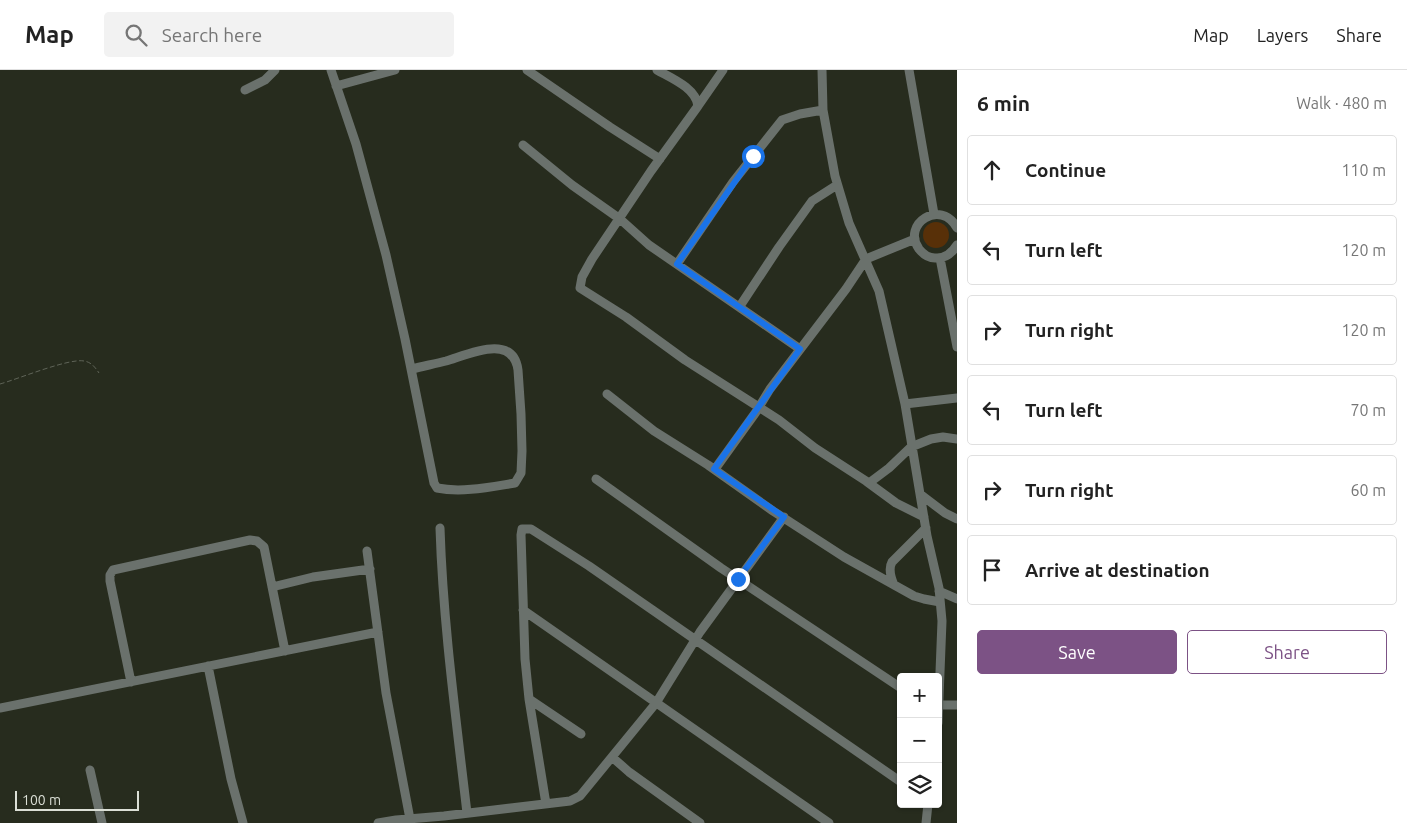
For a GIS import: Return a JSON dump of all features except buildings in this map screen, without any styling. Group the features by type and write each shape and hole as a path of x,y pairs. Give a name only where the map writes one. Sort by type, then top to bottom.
{"street":[{"path":"245,90 266,80 275,70"},
{"path":"331,70 356,144 386,255 412,369 434,483 437,488 465,489 515,483 520,473 522,434 518,370 517,361 514,356 502,349 487,349 412,369"},
{"path":"336,86 394,70"},
{"path":"527,70 660,159"},
{"path":"657,70 692,92 698,106"},
{"path":"723,70 584,272 580,288 626,317 685,360 779,420 815,448 870,483 896,503 924,517"},
{"path":"822,70 823,110 837,185 849,224 879,290 905,404 924,517 939,591 942,621 940,673"},
{"path":"909,70 934,214"},
{"path":"677,264 733,182 782,120 800,114 823,110"},
{"path":"522,145 620,220 649,245 800,349"},
{"path":"740,306 812,200 837,185"},
{"path":"957,228 948,217 934,214 921,220 917,226 915,239 917,246 926,256 940,258 947,256 957,245"},
{"path":"714,469 866,259 915,239"},
{"path":"940,258 957,347"},
{"path":"607,394 654,430 844,557 894,585 924,599 940,602"},
{"path":"905,404 957,398"},
{"path":"870,483 912,447 931,439 943,437 957,439"},
{"path":"596,479 738,579 897,685"},
{"path":"920,494 945,513 957,519"},
{"path":"378,823 410,818 421,820 570,801 580,796 656,703 696,639 784,517"},
{"path":"440,528 442,586 467,813"},
{"path":"546,804 529,699 523,610 521,535 522,529 529,528 589,566 696,639 897,779"},
{"path":"894,585 890,572 892,562 926,528"},
{"path":"131,682 110,581 110,575 114,570 250,540 256,541 264,547 286,651"},
{"path":"367,551 392,733 410,818"},
{"path":"272,587 313,577 370,569"},
{"path":"939,591 957,599"},
{"path":"523,610 829,823"},
{"path":"0,708 378,632"},
{"path":"208,666 231,779 243,823"},
{"path":"529,699 581,734"},
{"path":"942,708 957,705"},
{"path":"612,757 629,772 700,823"},
{"path":"90,770 102,823"},
{"path":"926,823 928,808"}],"path":[{"path":"0,384 82,360 93,365 99,373"}],"shaded area":[{"path":"936,222 945,226 949,235 945,244 936,248 927,244 923,235 927,226"}],"route":[{"path":"738,579 784,517 714,469 800,349 677,264 753,156"}]}
